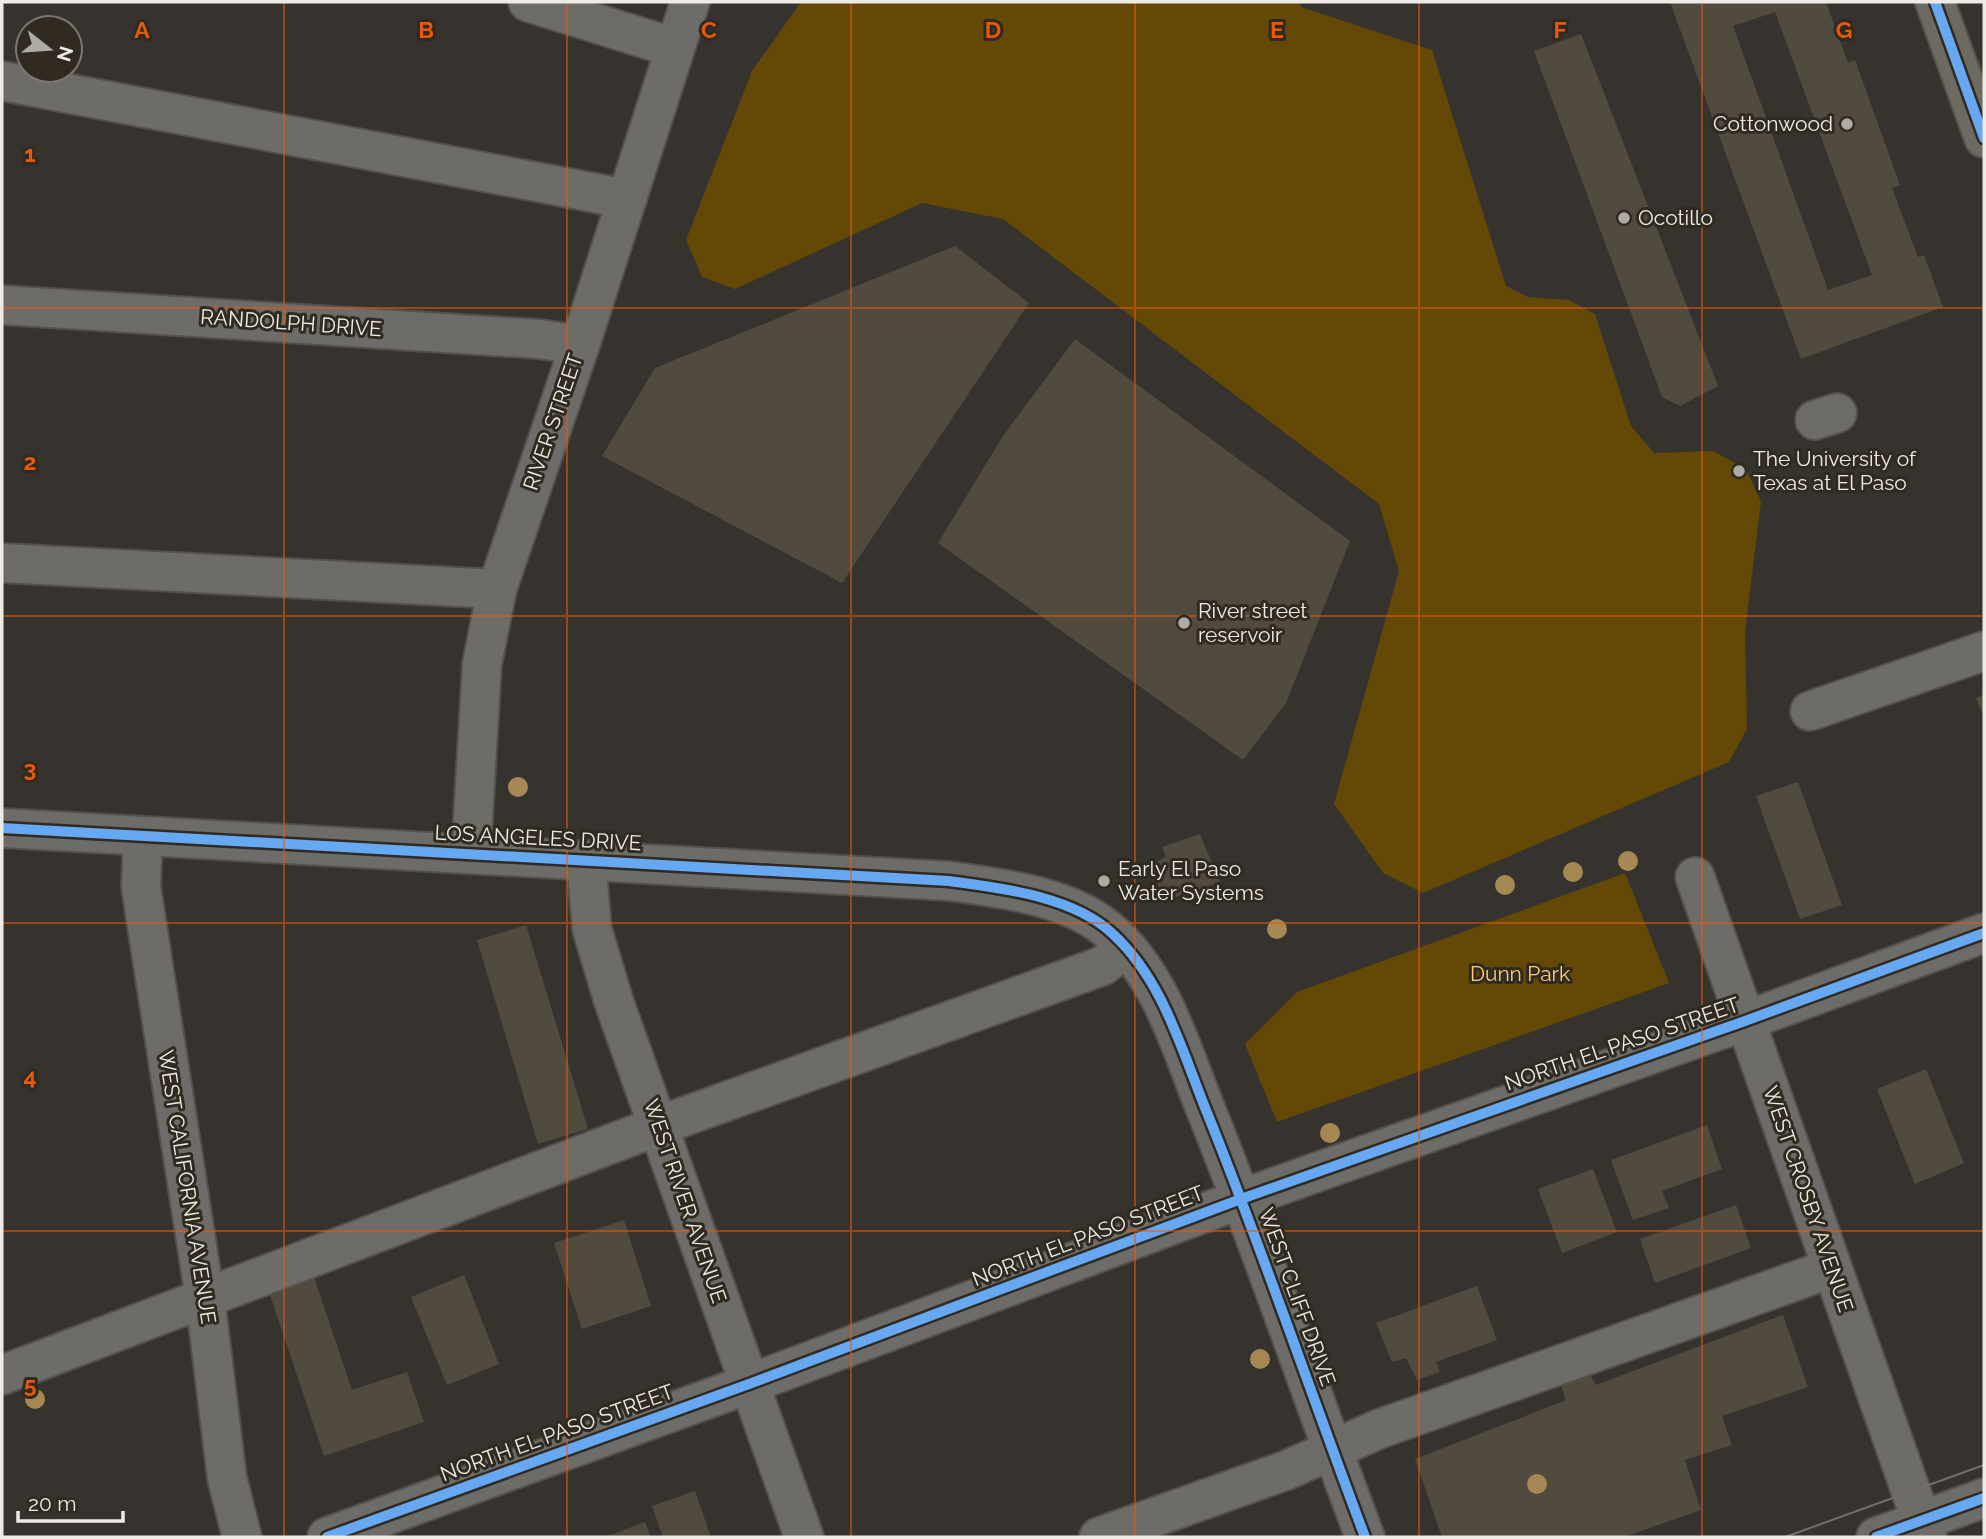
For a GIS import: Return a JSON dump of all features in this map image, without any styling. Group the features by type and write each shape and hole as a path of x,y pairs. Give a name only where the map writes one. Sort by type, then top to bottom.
{"main road":[{"path":"1935,2 1983,133"}],"street":[{"path":"528,2 675,48"},
{"name":"RIVER STREET","path":"471,853 482,664 496,589 580,345 690,2"},
{"path":"2,81 627,198"},
{"name":"RANDOLPH DRIVE","path":"2,305 539,339 580,345"},
{"path":"2,562 496,589"},
{"path":"1810,711 1984,651"},
{"name":"LOS ANGELES DRIVE","path":"2,828 949,881 1035,894 1069,908"},
{"name":"WEST CALIFORNIA AVENUE","path":"143,836 141,887 205,1298 227,1478 242,1537"},
{"name":"WEST RIVER AVENUE","path":"586,860 592,929 614,1002 804,1537"},
{"name":"WEST CROSBY AVENUE","path":"1695,877 1924,1529"},
{"name":"WEST CLIFF DRIVE","path":"1069,908 1093,919 1127,948 1152,981 1162,1002 1241,1199 1365,1537"},
{"name":"NORTH EL PASO STREET","path":"327,1537 749,1384 1241,1199 1745,1021 1984,933"},
{"path":"2,1375 658,1126 1102,967 1127,948"},
{"path":"1100,1537 1287,1470 1379,1429 1832,1268"},
{"path":"1876,1537 1924,1529 1984,1498"}],"green space":[{"path":"801,2 1299,2 1301,7 1432,50 1506,286 1528,297 1569,300 1595,314 1631,426 1654,453 1713,451 1746,469 1761,502 1745,632 1747,729 1729,762 1423,893 1383,873 1334,804 1399,571 1379,504 1003,219 922,203 735,289 702,277 686,240 752,71"},
{"name":"Dunn Park","path":"1625,873 1669,983 1277,1122 1245,1044 1297,992"}],"building":[{"name":"Cottonwood","path":"1670,2 1826,2 1848,63 1855,60 1900,185 1892,188 1918,257 1924,255 1943,307 1801,359","holes":["1775,12 1872,275 1828,290 1733,26"]},
{"name":"Ocotillo","path":"1581,34 1718,386 1680,406 1662,397 1534,51"},
{"path":"955,246 1029,303 842,583 602,456 655,368"},
{"name":"River street reservoir","path":"1075,339 1350,541 1286,703 1243,760 938,543 1003,436"},
{"path":"1984,694 1984,717 1976,698"},
{"path":"1798,782 1842,905 1800,919 1756,796"},
{"path":"1200,834 1220,882 1164,901 1150,865 1166,857 1162,847"},
{"path":"526,925 588,1129 538,1144 477,940"},
{"path":"1926,1069 1964,1163 1915,1184 1877,1089"},
{"path":"1707,1125 1722,1169 1662,1191 1669,1208 1633,1220 1611,1160"},
{"path":"1593,1169 1617,1232 1562,1253 1538,1189"},
{"path":"1736,1205 1751,1248 1655,1283 1640,1239"},
{"path":"624,1220 651,1306 582,1329 554,1243"},
{"path":"312,1271 352,1390 407,1372 424,1422 324,1456 267,1286"},
{"path":"464,1275 499,1364 447,1385 411,1297"},
{"path":"1477,1286 1497,1340 1436,1362 1440,1372 1417,1380 1406,1358 1392,1362 1376,1323"},
{"path":"1783,1315 1808,1387 1722,1416 1732,1445 1685,1460 1701,1510 1624,1537 1442,1537 1415,1459 1566,1400 1560,1383 1589,1373 1596,1385"},
{"path":"695,1491 711,1537 663,1537 652,1506"},
{"path":"645,1522 651,1537 605,1537"}],"tram line":[{"path":"1785,1537 1984,1465"}],"cycle path":[{"path":"1935,2 1984,138"},
{"path":"2,828 949,881 1036,896 1078,911 1097,921 1131,953 1146,973 1170,1018 1249,1220 1365,1537"},
{"path":"327,1537 749,1384 1241,1199 1745,1021 1984,933"},
{"path":"1876,1537 1984,1498"}],"place":[{"name":"Cottonwood","path":"1847,124"},
{"name":"Ocotillo","path":"1624,218"},
{"name":"The University of Texas at El Paso","path":"1739,471"},
{"name":"River street reservoir","path":"1184,623"},
{"name":"Early El Paso Water Systems","path":"1104,881"}]}
